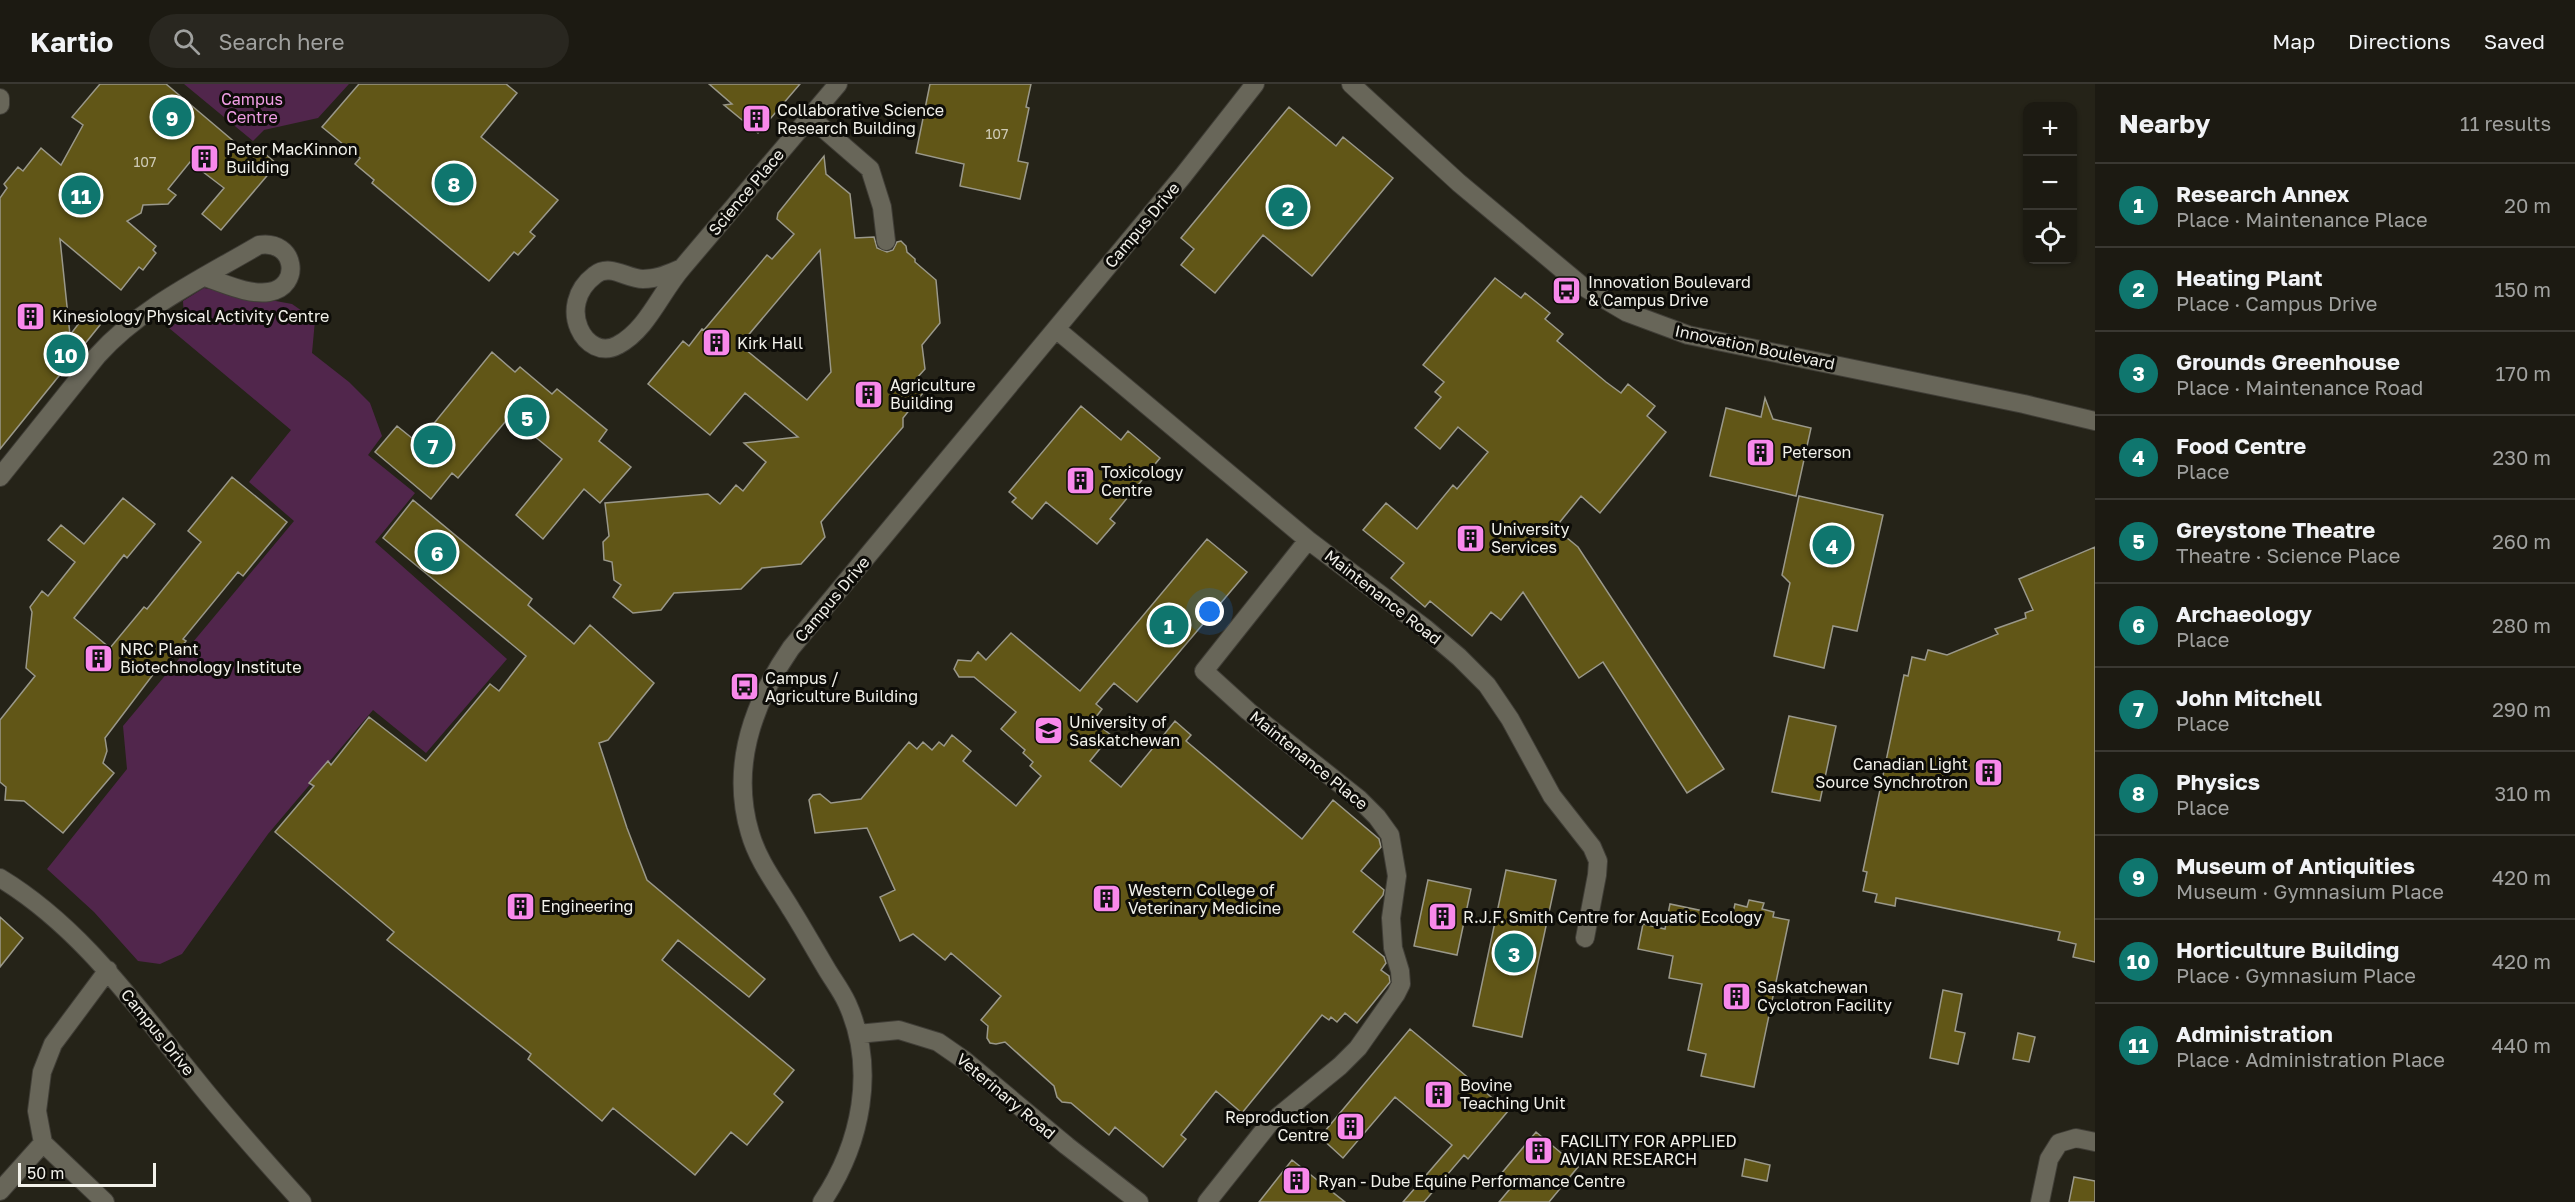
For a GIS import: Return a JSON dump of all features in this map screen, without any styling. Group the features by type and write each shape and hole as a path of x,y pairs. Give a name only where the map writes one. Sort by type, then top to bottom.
{"street":[{"name":"Science Place","path":"682,268 662,277 635,279 606,270 596,274 577,296 575,316 581,333 587,340 601,347 615,347 636,331 682,268 838,84"},
{"name":"Campus Drive","path":"822,1202 842,1170 859,1121 863,1090 858,1034 847,1001 769,875 750,833 743,799 743,763 755,712 769,682 791,648 1056,329 1255,84"},
{"name":"Innovation Boulevard","path":"1351,84 1459,183 1582,286 1626,312 1688,335 2024,404 2095,421"},
{"path":"0,98 0,105"},
{"path":"810,117 870,169 882,207 886,241"},
{"path":"0,477 113,339 142,316 204,277 259,245 274,245 289,257 289,276 283,286 277,290 263,292 246,290 204,277"},
{"path":"635,279 647,292 652,309"},
{"name":"Maintenance Road","path":"1056,329 1308,540 1426,629 1459,657 1493,692 1552,796 1588,839 1595,854 1597,875 1585,938"},
{"name":"Maintenance Place","path":"1206,1202 1269,1124 1334,1072 1358,1048 1401,984 1392,936 1391,918 1397,876 1390,835 1377,816 1359,799 1248,711 1204,671 1308,540"},
{"name":"Campus Drive","path":"0,878 28,894 53,915 108,970 204,1089 302,1202"},
{"path":"105,1202 43,1143 37,1100 42,1072 53,1044 108,970"},
{"name":"Veterinary Road","path":"858,1034 899,1030 938,1041 1139,1202"},
{"path":"2040,1202 2049,1159 2059,1143 2076,1138 2095,1142"},
{"path":"0,1191 43,1143"}],"green space":[{"name":"Campus Centre","path":"184,84 349,84 318,118 264,130 253,141"},
{"path":"204,288 292,304 315,320 312,353 349,382 370,403 382,436 368,455 415,493 375,542 507,659 426,753 373,710 268,834 182,954 160,964 138,961 94,912 47,869 127,769 123,726 294,521 249,482 291,430 169,328 184,318 183,301"}],"building":[{"path":"100,84 166,84 250,155 257,147 277,164 221,230 202,214 224,188 190,162 168,189 176,195 168,204 143,205 141,213 127,221 156,246 153,250 156,253 143,270 139,267 121,290 60,239 70,335 86,314 100,325 0,449 0,198 7,188 4,184 18,167 23,171 41,148 61,165 83,125 72,117"},
{"path":"359,84 506,84 517,93 481,137 558,200 530,232 535,236 518,255 514,252 489,281 372,183 374,180 355,164 360,158 322,127"},
{"name":"Collaborative Science Research Building","path":"709,84 800,84 758,133 724,105 732,104"},
{"path":"930,84 1031,84 1026,107 1029,108 1018,161 1028,163 1020,199 960,186 964,164 916,153"},
{"path":"1289,107 1336,146 1343,137 1393,178 1312,276 1263,235 1215,293 1181,265 1194,249 1181,238"},
{"name":"Agriculture Building","path":"824,156 826,174 850,194 855,238 874,237 877,248 887,252 893,250 897,242 901,241 915,262 936,280 940,323 922,345 925,369 907,389 923,393 903,418 903,427 821,522 825,537 801,564 762,568 741,589 674,593 661,610 633,613 613,597 621,585 614,580 612,562 604,560 603,542 609,536 605,503 708,494 720,504 736,485 743,491 766,462 744,443 798,437 745,393 710,435 648,384 683,341 689,346 767,255 772,259 794,234 777,219 778,213","holes":["820,250 831,372 807,400 740,345"]},
{"name":"University Services","path":"1495,278 1521,298 1525,293 1550,313 1545,319 1563,334 1557,341 1606,382 1621,393 1628,384 1655,406 1647,416 1666,432 1600,513 1581,496 1555,528 1578,547 1724,769 1687,793 1603,662 1579,678 1523,592 1501,620 1491,612 1472,636 1430,601 1425,607 1391,578 1404,563 1363,530 1386,503 1417,529 1453,485 1457,489 1488,452 1458,427 1440,449 1415,428 1441,397 1435,392 1444,382 1423,365"},
{"path":"492,352 515,372 520,367 552,394 557,389 607,430 599,441 631,467 600,503 584,489 543,539 516,515 562,459 510,416 458,478 452,473 431,499 375,452 397,426 418,443"},
{"name":"Peterson","path":"1765,398 1773,419 1811,428 1796,496 1710,476 1726,408 1761,417"},
{"name":"Toxicology Centre","path":"1081,406 1121,440 1128,431 1160,458 1110,519 1115,523 1097,544 1046,502 1032,519 1012,502 1016,498 1009,492"},
{"name":"NRC Plant Biotechnology Institute","path":"232,477 287,522 243,576 238,572 183,639 186,641 165,667 161,664 105,738 107,751 103,763 114,773 63,833 24,801 5,800 6,787 0,782 0,720 35,676 26,668 32,612 30,607 42,591 48,596 75,562 48,540 61,525 84,544 123,498 155,524 127,558 124,555 74,618 110,648 144,607 147,609 201,542 188,531"},
{"path":"1799,496 1883,515 1857,631 1833,626 1824,668 1774,656 1790,583 1782,575"},
{"name":"Engineering","path":"413,500 532,599 528,605 574,644 590,625 654,683 608,740 599,743 627,828 647,880 765,979 749,997 678,940 662,960 794,1070 774,1094 783,1102 747,1145 731,1132 695,1175 613,1108 602,1121 528,1059 531,1054 387,940 394,932 275,832 314,786 309,783 328,761 331,765 369,717 426,761 490,684 499,691 526,656 383,538"},
{"name":"Western College of Veterinary Medicine","path":"1207,539 1247,572 1137,702 1114,683 1096,704 1102,709 1093,721 1111,735 1090,761 1121,787 1175,721 1191,735 1186,741 1302,839 1333,800 1379,839 1381,847 1361,871 1384,890 1383,895 1353,932 1384,957 1386,963 1381,970 1389,976 1390,982 1357,1023 1345,1013 1337,1022 1331,1017 1329,1020 1322,1015 1242,1113 1216,1091 1181,1135 1186,1139 1163,1167 1115,1127 1109,1135 1071,1103 1062,1102 1057,1097 1054,1086 1005,1042 990,1043 987,1038 988,1026 981,1020 1001,996 951,953 945,960 913,934 900,941 880,897 895,890 867,828 815,833 809,800 813,795 820,794 831,803 861,799 909,742 917,749 923,742 932,750 939,742 944,746 952,735 971,751 963,761 1016,806 1041,776 1030,766 1033,762 1023,753 1025,750 1001,729 1016,712 974,677 959,677 954,669 958,660 971,661 978,652 986,660 1011,633 1080,691"},
{"name":"Canadian Light Source Synchrotron","path":"2095,547 2095,962 2073,957 2076,944 2058,940 2060,932 1896,898 1895,906 1875,902 1877,894 1863,891 1867,872 1863,871 1904,675 1908,676 1912,657 1925,660 1928,650 1947,655 1998,634 1995,629 2026,618 2025,613 2033,610 2019,579"},
{"path":"1789,716 1836,726 1820,801 1772,792"},
{"path":"1506,870 1556,880 1522,1037 1473,1026"},
{"name":"R.J.F. Smith Centre for Aquatic Ecology","path":"1428,880 1471,889 1457,955 1414,946"},
{"name":"Saskatchewan Cyclotron Facility","path":"1749,900 1764,903 1762,909 1774,912 1773,917 1789,920 1754,1087 1701,1076 1706,1054 1688,1050 1702,984 1669,978 1673,956 1638,949 1643,924 1665,929 1670,904 1732,917 1735,904 1747,907"},
{"path":"0,917 23,938 0,967"},
{"path":"1943,990 1962,994 1955,1031 1965,1033 1958,1064 1930,1058"},
{"name":"Bovine Teaching Unit","path":"1410,1029 1508,1111 1468,1159 1464,1155 1424,1202 1403,1202 1452,1145 1395,1097 1343,1158 1320,1137"},
{"path":"2018,1033 2035,1037 2029,1062 2013,1059"},
{"name":"FACILITY FOR APPLIED AVIAN RESEARCH","path":"1536,1132 1578,1167 1549,1202 1499,1202 1514,1184 1501,1174"},
{"path":"1745,1159 1770,1165 1767,1181 1742,1176"},
{"name":"Ryan - Dube Equine Performance Centre","path":"1292,1160 1345,1202 1259,1202"},
{"path":"2074,1177 2095,1181 2095,1202 2069,1202"}],"place":[{"name":"Museum of Antiquities","path":"172,117"},
{"name":"Collaborative Science Research Building","path":"756,119"},
{"name":"Peter MacKinnon Building","path":"205,158"},
{"name":"Physics","path":"454,183"},
{"name":"Administration","path":"81,195"},
{"name":"Heating Plant","path":"1288,207"},
{"name":"Innovation Boulevard & Campus Drive","path":"1567,291"},
{"name":"Kinesiology Physical Activity Centre","path":"31,316"},
{"name":"Kirk Hall","path":"716,343"},
{"name":"Horticulture Building","path":"66,354"},
{"name":"Agriculture Building","path":"869,394"},
{"name":"Greystone Theatre","path":"527,417"},
{"name":"John Mitchell","path":"433,445"},
{"name":"Peterson","path":"1761,452"},
{"name":"Toxicology Centre","path":"1080,481"},
{"name":"University Services","path":"1470,538"},
{"name":"Food Centre","path":"1832,545"},
{"name":"Archaeology","path":"437,552"},
{"name":"Research Annex","path":"1169,625"},
{"name":"NRC Plant Biotechnology Institute","path":"99,658"},
{"name":"Campus / Agriculture Building","path":"744,687"},
{"name":"University of Saskatchewan","path":"1048,731"},
{"name":"Canadian Light Source Synchrotron","path":"1989,773"},
{"name":"Western College of Veterinary Medicine","path":"1107,899"},
{"name":"Engineering","path":"520,906"},
{"name":"R.J.F. Smith Centre for Aquatic Ecology","path":"1442,917"},
{"name":"Grounds Greenhouse","path":"1514,953"},
{"name":"Saskatchewan Cyclotron Facility","path":"1736,996"},
{"name":"Bovine Teaching Unit","path":"1439,1094"},
{"name":"Reproduction Centre","path":"1350,1126"},
{"name":"FACILITY FOR APPLIED AVIAN RESEARCH","path":"1539,1150"},
{"name":"Ryan - Dube Equine Performance Centre","path":"1297,1181"}]}
